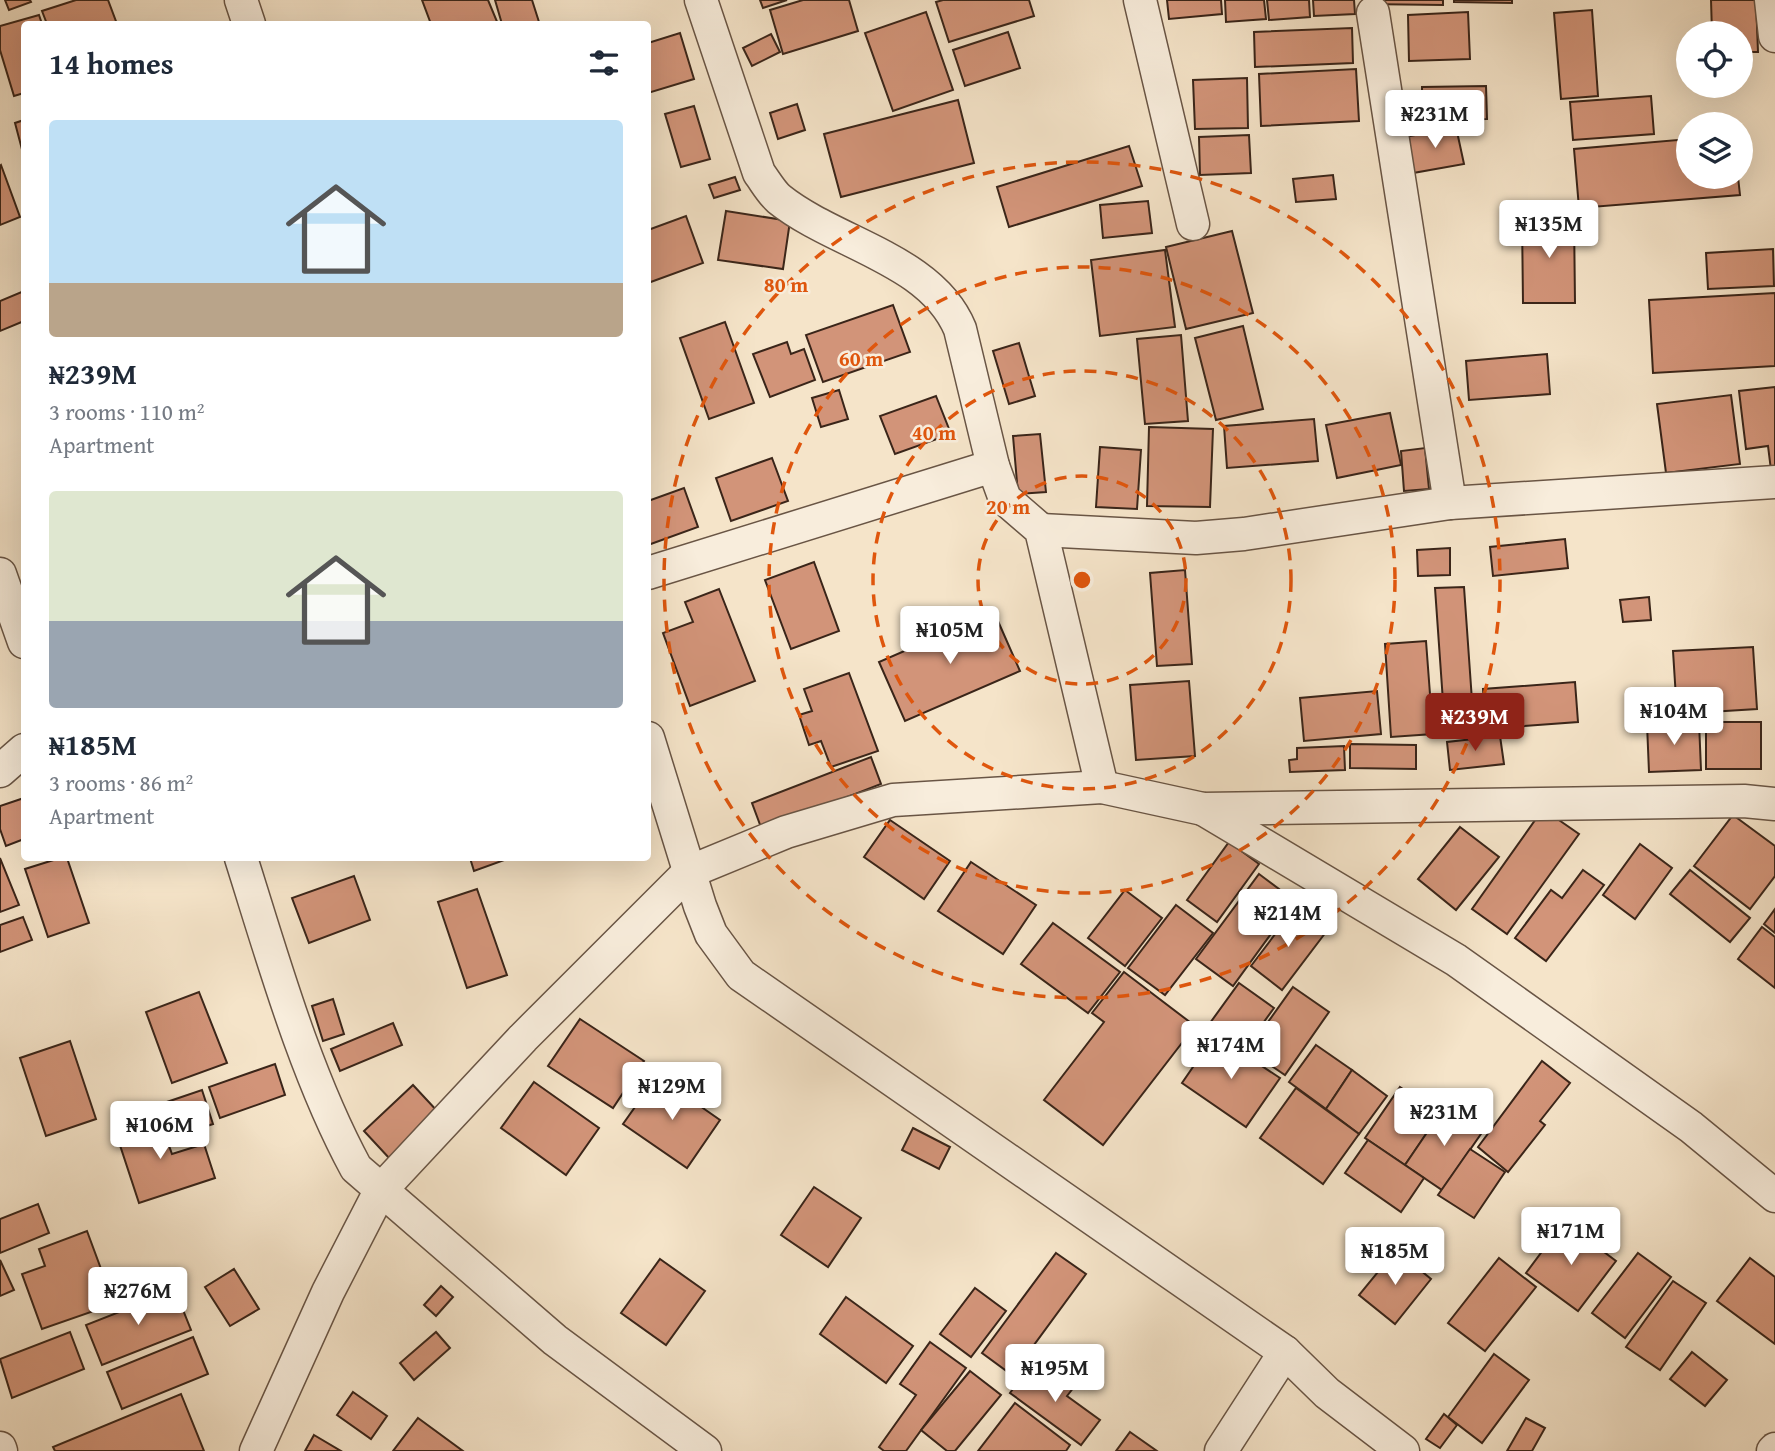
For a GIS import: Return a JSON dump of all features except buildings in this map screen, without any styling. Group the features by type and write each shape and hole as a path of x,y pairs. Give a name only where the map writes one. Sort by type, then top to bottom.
{"street":[{"path":"241,0 247,21"},
{"path":"701,0 759,173 776,197 928,284 951,309 960,330 993,466 1005,499 1041,530 1102,787"},
{"path":"1140,0 1193,224"},
{"path":"1771,0 1775,36"},
{"path":"1373,13 1450,503"},
{"path":"651,572 993,466"},
{"path":"1041,530 1196,538 1244,534 1450,503 1775,482"},
{"path":"0,573 21,633"},
{"path":"651,748 711,934 741,975 1285,1352 1327,1394 1403,1451"},
{"path":"0,771 21,753"},
{"path":"256,1451 328,1292 380,1191 523,1038 689,872 786,832 892,800 1102,787 1203,809 1744,801 1775,804"},
{"path":"1203,809 1456,960 1691,1127 1775,1196"},
{"path":"242,861 273,959 338,1135 356,1168 555,1340 705,1451"},
{"path":"1221,1451 1285,1352"}]}
